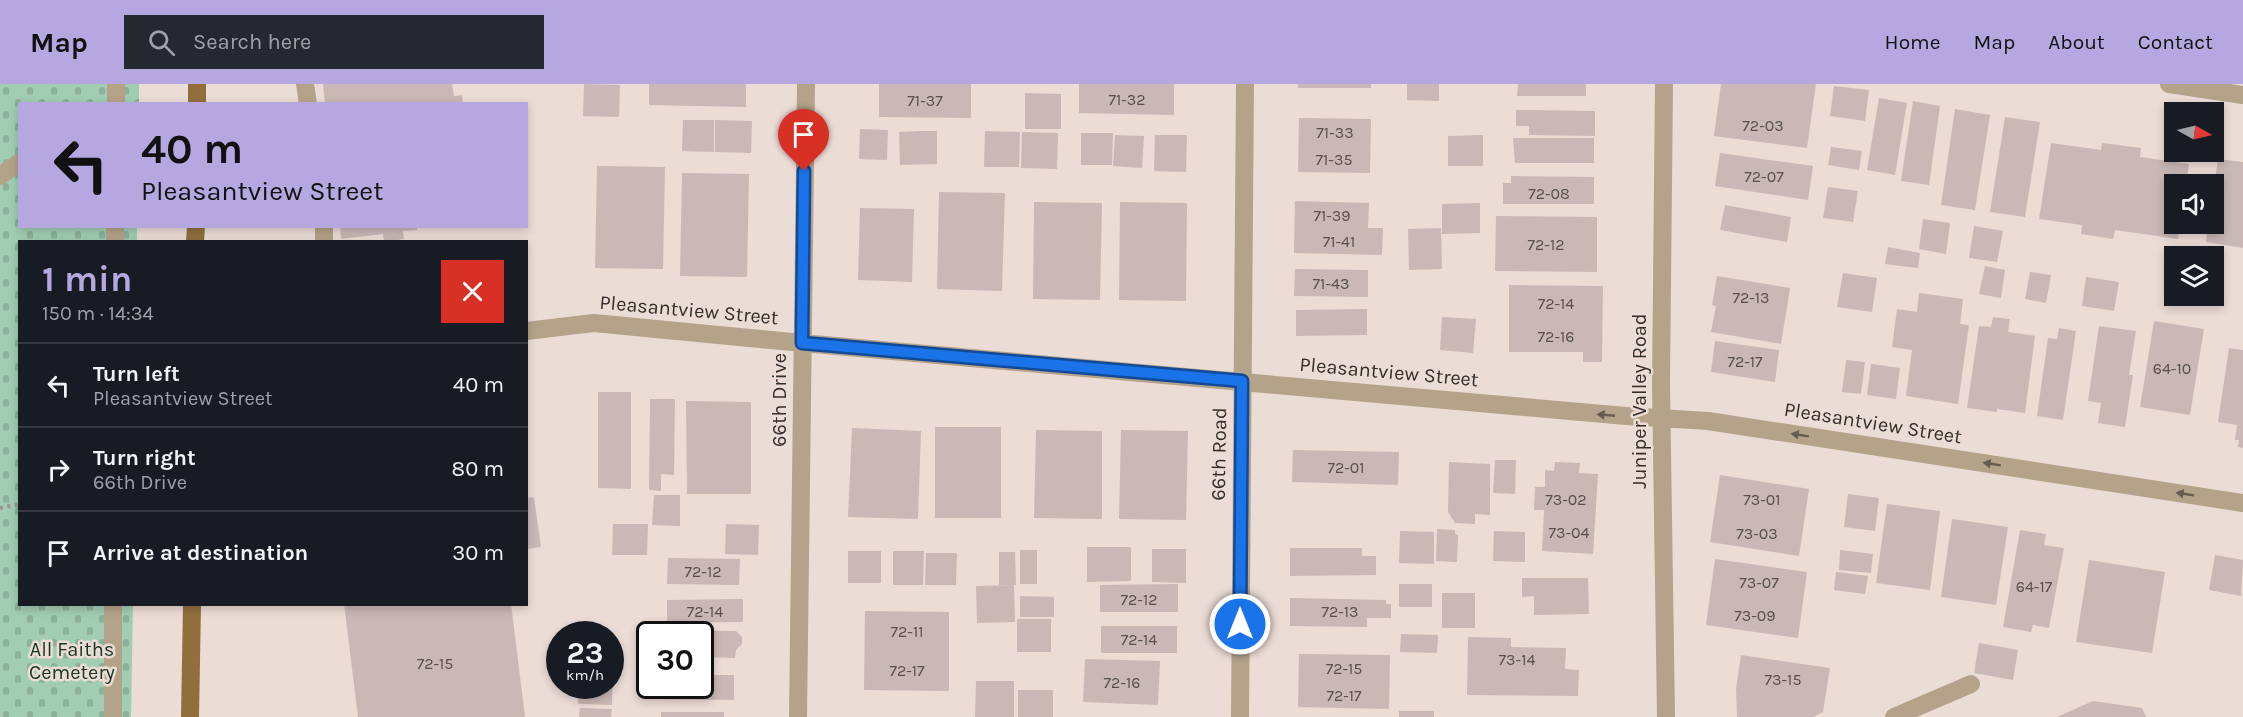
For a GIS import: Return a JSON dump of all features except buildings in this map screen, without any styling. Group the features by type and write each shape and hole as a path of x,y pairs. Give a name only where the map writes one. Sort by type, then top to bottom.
{"main road":[{"path":"197,84 197,102"},
{"path":"190,717 192,606"}],"street":[{"path":"115,102 116,84"},
{"path":"305,84 308,102"},
{"name":"66th Drive","path":"798,717 806,84"},
{"name":"66th Road","path":"1240,717 1245,84"},
{"name":"Juniper Valley Road","path":"1664,84 1661,384 1666,717"},
{"path":"2169,84 2243,95"},
{"path":"0,176 18,163"},
{"name":"Pleasantview Street","path":"528,331 594,322 802,343 1708,421 2243,503"},
{"path":"113,606 113,717"},
{"path":"1894,717 1971,684"}],"path":[{"path":"0,508 18,504"}],"green space":[{"name":"All Faiths Cemetery","path":"0,84 139,84 139,102 18,102 18,228 137,228 137,240 18,240 18,606 133,606 131,717 0,717"}],"route":[{"path":"804,171 802,343 1242,381 1240,624"}]}
